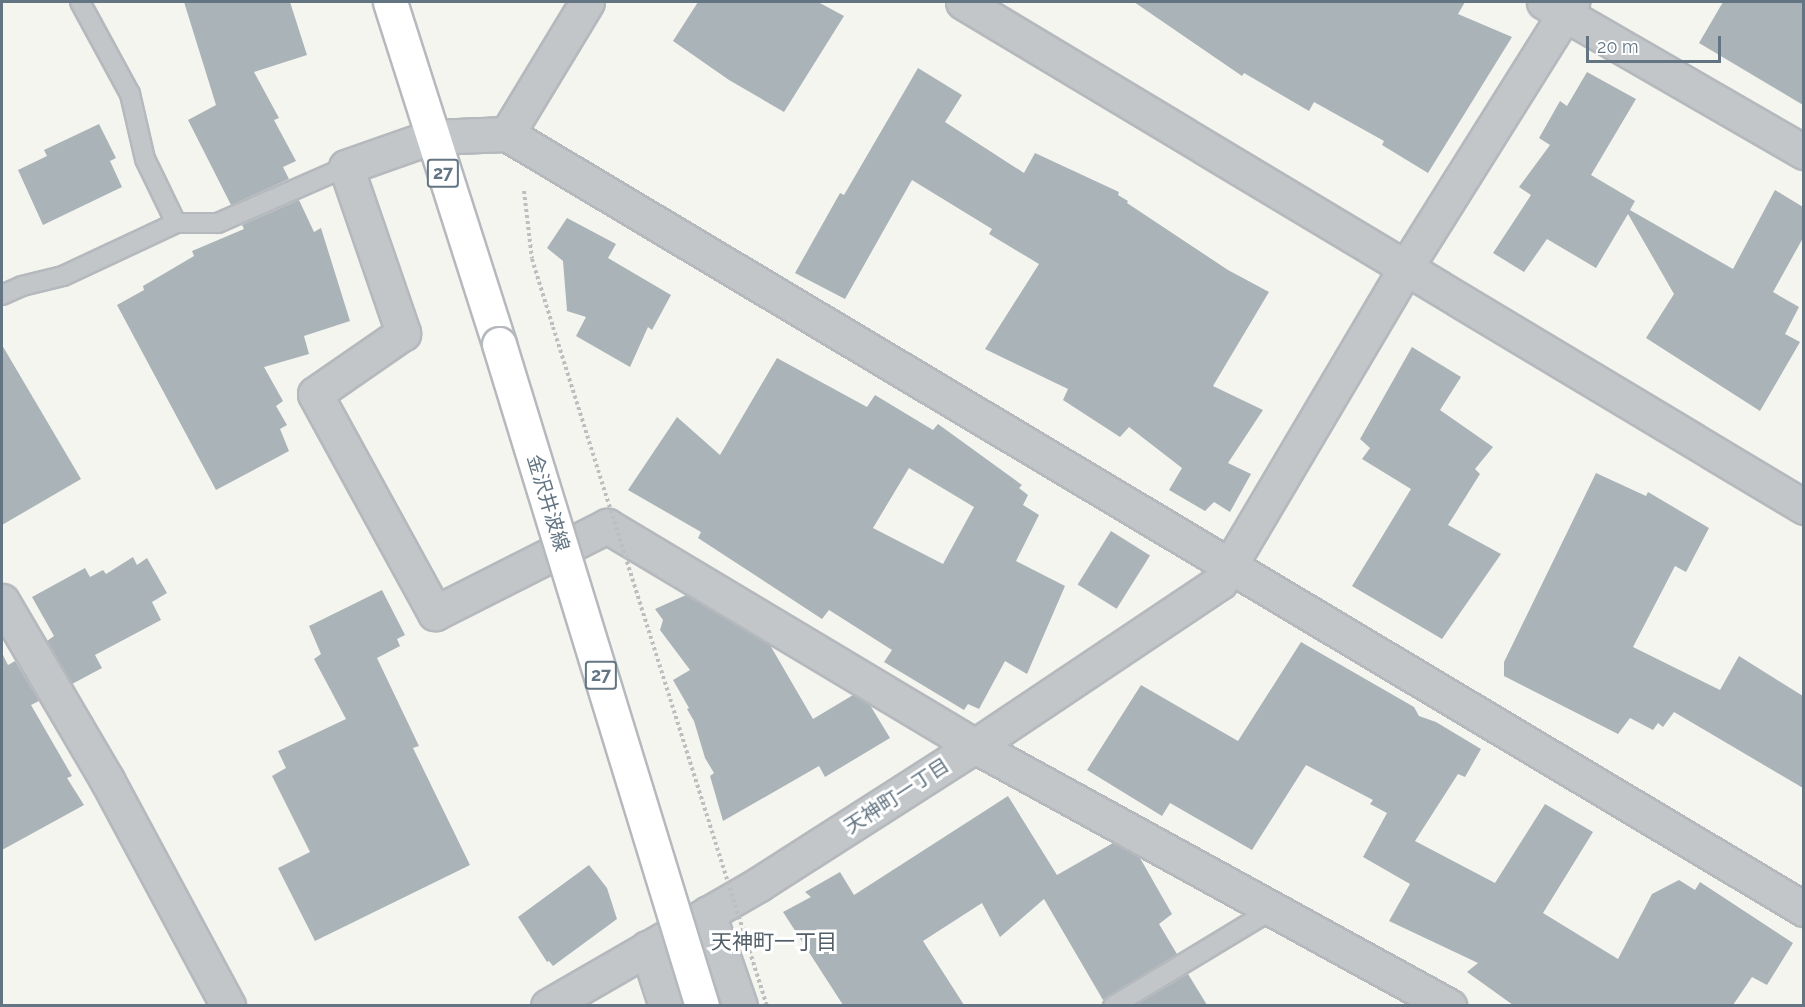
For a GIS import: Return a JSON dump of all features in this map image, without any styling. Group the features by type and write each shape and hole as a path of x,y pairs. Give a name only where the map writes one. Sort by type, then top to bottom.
{"main road":[{"name":"金沢井波線","path":"390,2 499,344 702,1005"}],"street":[{"path":"507,134 587,2"},
{"path":"963,2 1803,507"},
{"path":"1560,6 1803,152"},
{"name":"天神町一丁目","path":"548,1005 759,884 975,746 1220,582 1560,6"},
{"path":"1449,1005 975,746 607,526 435,613 315,393 403,333 346,167 431,136 507,134 1803,909"},
{"path":"2,601 107,780 228,1005"},
{"path":"708,913 740,1005"},
{"path":"647,948 666,1005"}],"lane":[{"path":"80,2 130,94 145,159 176,223"},
{"path":"2,295 22,286 63,276 176,223 218,223 346,167"},
{"path":"1113,1005 1273,909"}],"path":[{"path":"523,183 532,259 766,1005"}],"building":[{"path":"184,2 290,2 307,55 254,72 279,118 274,120 296,161 283,167 289,179 231,205 188,120 216,105"},
{"path":"698,2 818,2 844,16 784,112 729,80 673,41"},
{"path":"1134,2 1465,2 1458,14 1512,37 1428,173 1382,145 1384,141 1314,102 1309,111 1244,73 1242,76"},
{"path":"1723,2 1803,2 1803,105 1699,43"},
{"path":"918,68 962,95 945,122 1024,173 1035,153 1119,192 1118,195 1128,201 1127,203 1228,270 1269,292 1213,386 1263,410 1228,463 1251,474 1230,512 1214,502 1205,511 1169,490 1182,468 1129,427 1120,437 1063,400 1068,389 985,349 1039,264 989,234 992,229 912,180 845,299 795,273 840,193 844,195"},
{"path":"1587,72 1636,99 1591,175 1635,201 1630,210 1733,269 1775,190 1803,207 1803,238 1773,292 1799,307 1785,334 1800,342 1760,411 1646,338 1674,294 1628,214 1596,268 1547,239 1524,272 1493,253 1531,195 1519,187 1550,145 1539,138 1560,101 1567,106"},
{"path":"99,124 116,158 110,161 122,187 43,225 18,170 47,156 44,150"},
{"path":"299,200 314,232 321,228 350,321 304,336 309,354 264,367 283,401 276,406 287,425 280,429 289,451 216,490 117,305 144,290 143,286 194,256 192,251 244,229 242,225"},
{"path":"567,218 616,244 608,258 671,295 652,330 648,327 630,367 576,336 586,317 567,311 563,261 547,248"},
{"path":"2,345 81,479 2,525"},
{"path":"1412,347 1461,377 1440,410 1493,447 1475,469 1480,474 1448,525 1501,554 1442,639 1352,586 1411,489 1362,459 1370,448 1360,439"},
{"path":"777,358 867,407 875,395 933,430 938,424 1022,485 1019,488 1028,495 1023,505 1039,515 1016,561 1065,586 1027,674 1005,661 979,709 968,704 964,710 884,662 892,650 829,610 822,619 698,538 701,532 628,490 677,417 720,455","holes":["909,468 974,507 943,564 873,528"]},
{"path":"1596,473 1646,496 1648,492 1709,528 1686,572 1675,566 1633,647 1720,690 1739,656 1803,696 1803,788 1674,712 1663,727 1658,723 1653,730 1630,718 1618,734 1504,676 1504,662"},
{"path":"1111,531 1150,555 1117,609 1078,584"},
{"path":"133,557 137,565 147,558 167,593 152,602 161,620 95,655 102,668 72,684 47,641 54,636 32,597 85,568 90,577 103,570 106,574"},
{"path":"382,590 405,635 397,639 400,646 377,658 419,746 413,748 470,865 315,941 278,868 310,852 272,776 286,768 278,751 346,719 314,659 321,654 309,626"},
{"path":"686,595 770,645 813,719 853,695 870,705 890,738 825,777 819,766 723,821 710,776 714,773 705,758 694,721 687,709 689,708 673,680 690,670 660,630 663,620 655,609"},
{"path":"1301,642 1414,707 1419,716 1436,722 1481,749 1465,777 1458,774 1415,841 1495,883 1545,804 1593,832 1543,913 1618,959 1652,894 1679,880 1695,890 1700,882 1793,943 1767,985 1752,977 1733,1005 1513,1005 1467,972 1478,963 1389,921 1410,884 1363,857 1387,813 1370,804 1373,800 1306,765 1252,850 1170,803 1162,816 1087,770 1141,685 1238,741"},
{"path":"2,653 8,665 15,661 39,701 31,705 72,776 67,778 84,805 2,850"},
{"path":"1008,796 1057,875 1113,843 1140,858 1172,914 1159,924 1177,954 1103,1000 1044,899 1000,937 982,903 923,941 964,1005 843,1005 783,912 811,897 805,892 840,872 854,895"},
{"path":"589,865 607,888 617,919 553,966 549,961 547,962 518,917"},
{"path":"1188,974 1207,1005 1136,1005"}],"district":[{"name":"天神町一丁目","path":"774,942"}]}
